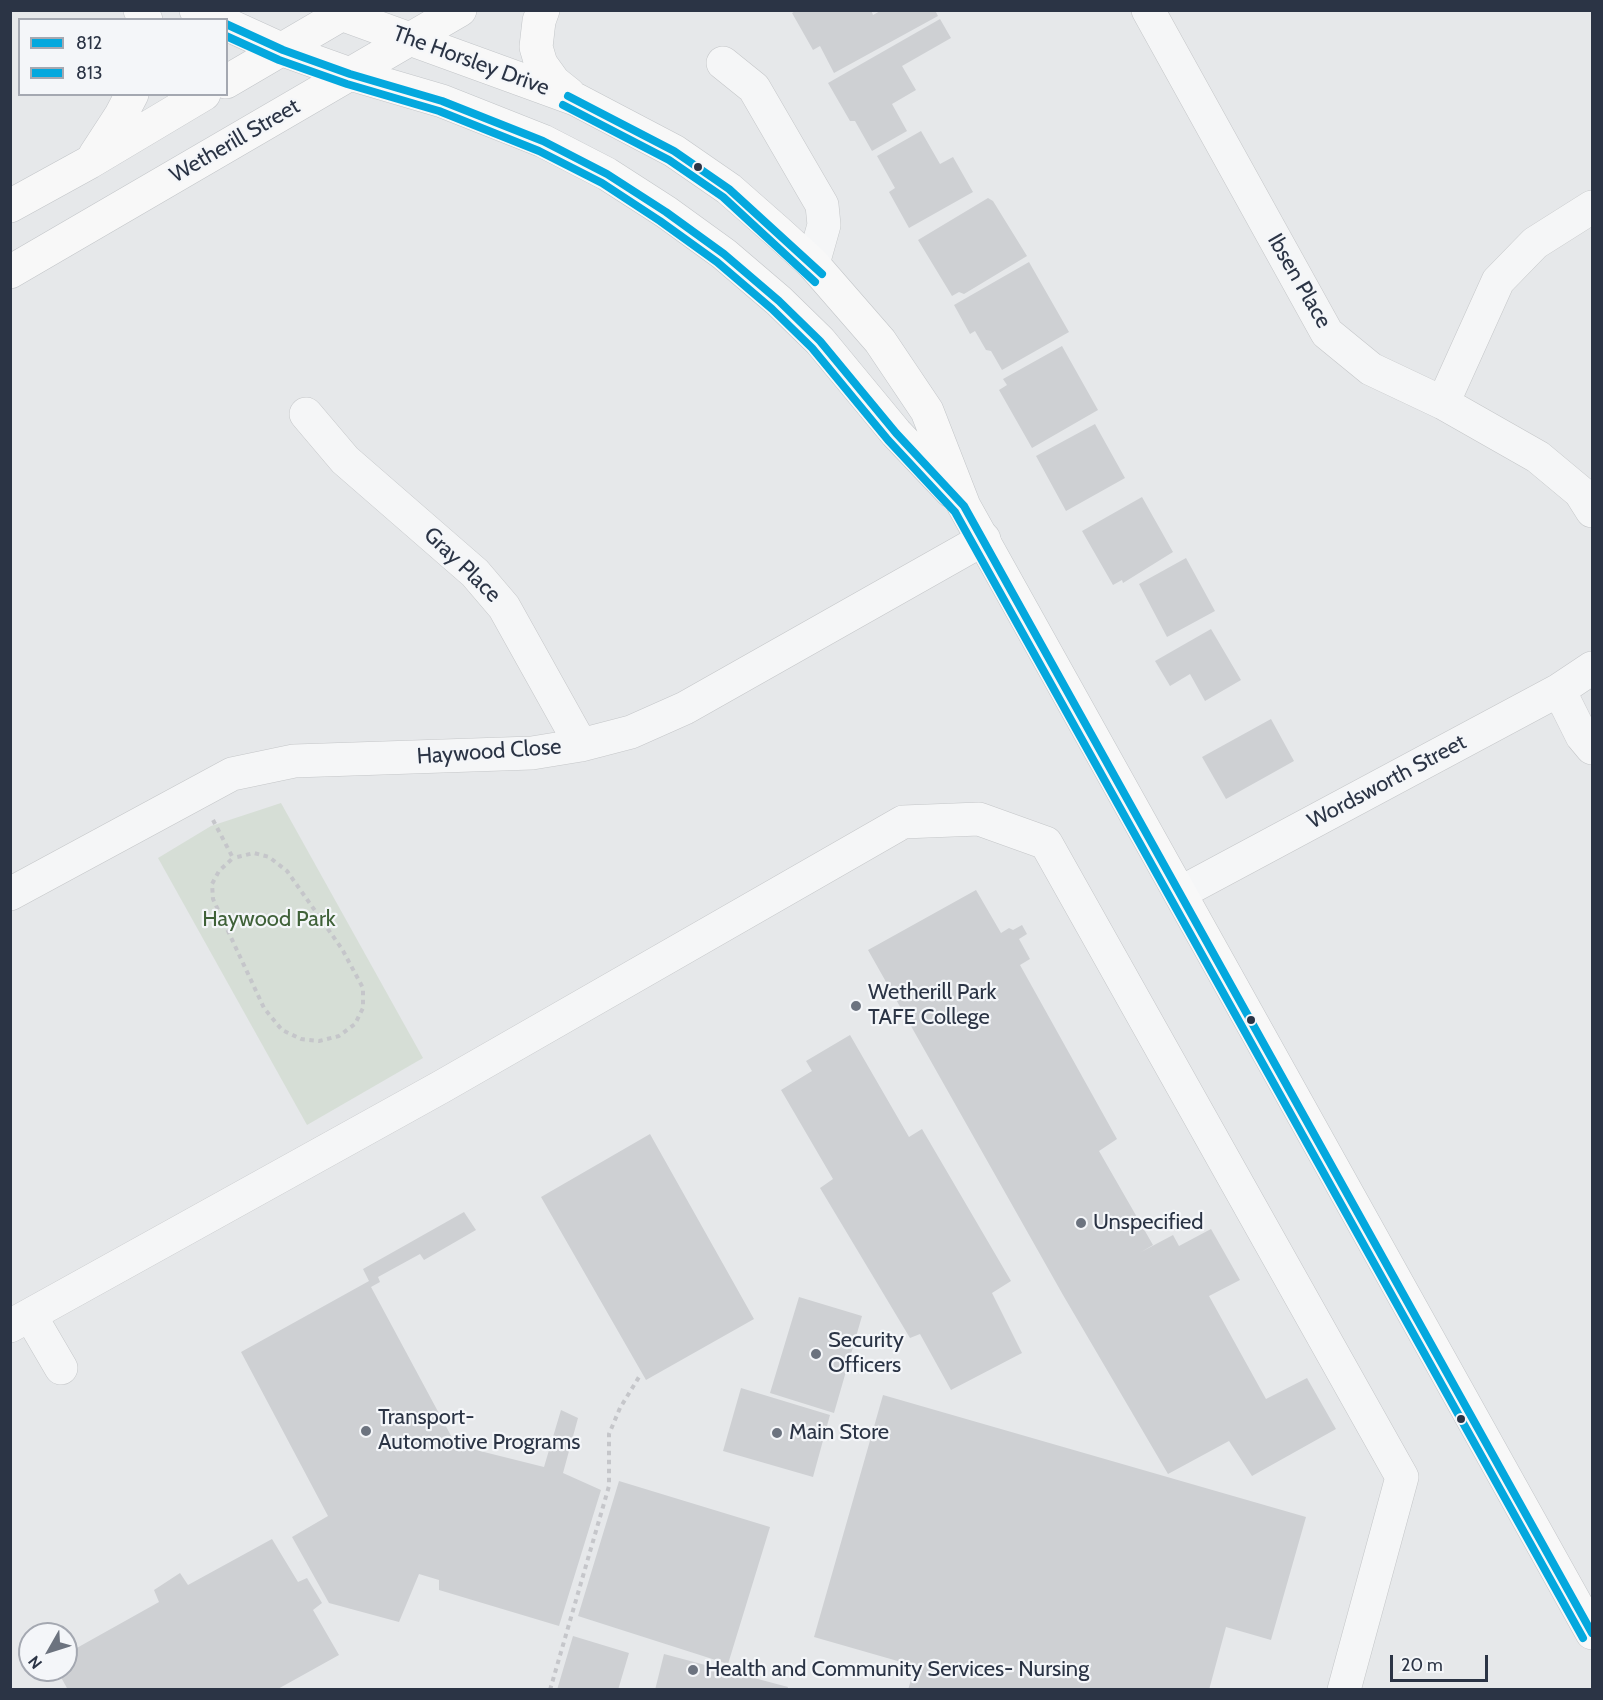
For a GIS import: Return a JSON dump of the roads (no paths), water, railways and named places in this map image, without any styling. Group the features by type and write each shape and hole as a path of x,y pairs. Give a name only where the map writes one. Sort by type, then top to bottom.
{"main road":[{"path":"196,10 212,18"},
{"name":"Wetherill Street","path":"10,272 460,10"},
{"path":"543,10 539,21 536,47 541,64 554,82 575,99"},
{"path":"228,81 283,50 340,12"},
{"name":"The Horsley Drive","path":"340,12 575,99 674,152 729,189 813,264 880,340 927,411 964,506 1593,1633"},
{"name":"The Horsley Drive","path":"228,25 283,50 350,74 442,101 543,141 607,174 666,212 724,254 779,301 820,341 896,433 964,506"},
{"path":"90,162 131,96"},
{"path":"10,206 90,162 201,96"}],"street":[{"name":"Ibsen Place","path":"1148,10 1328,333 1371,369 1443,403 1538,457 1580,492 1593,511"},
{"path":"723,63 754,88 769,110 822,205 824,225 813,264"},
{"path":"1443,403 1498,281 1535,243 1593,207"},
{"name":"Gray Place","path":"306,414 345,460 475,573 504,607 581,745"},
{"name":"Haywood Close","path":"10,894 232,774 294,761 532,753 581,745 631,732 685,708 984,539"},
{"name":"Wordsworth Street","path":"1180,893 1559,690 1593,668"},
{"path":"1559,690 1582,736 1593,748"},
{"path":"61,1368 20,1321 441,1087 903,822 979,819 1046,843 1402,1477 1344,1689"}],"place":[{"name":"Wetherill Park TAFE College","path":"856,1006"},
{"name":"Unspecified","path":"1081,1223"},
{"name":"Security Officers","path":"816,1354"},
{"name":"Transport- Automotive Programs","path":"366,1431"},
{"name":"Main Store","path":"777,1433"},
{"name":"Health and Community Services- Nursing","path":"693,1670"}],"park label":[{"name":"Haywood Park","path":"269,920"}]}
